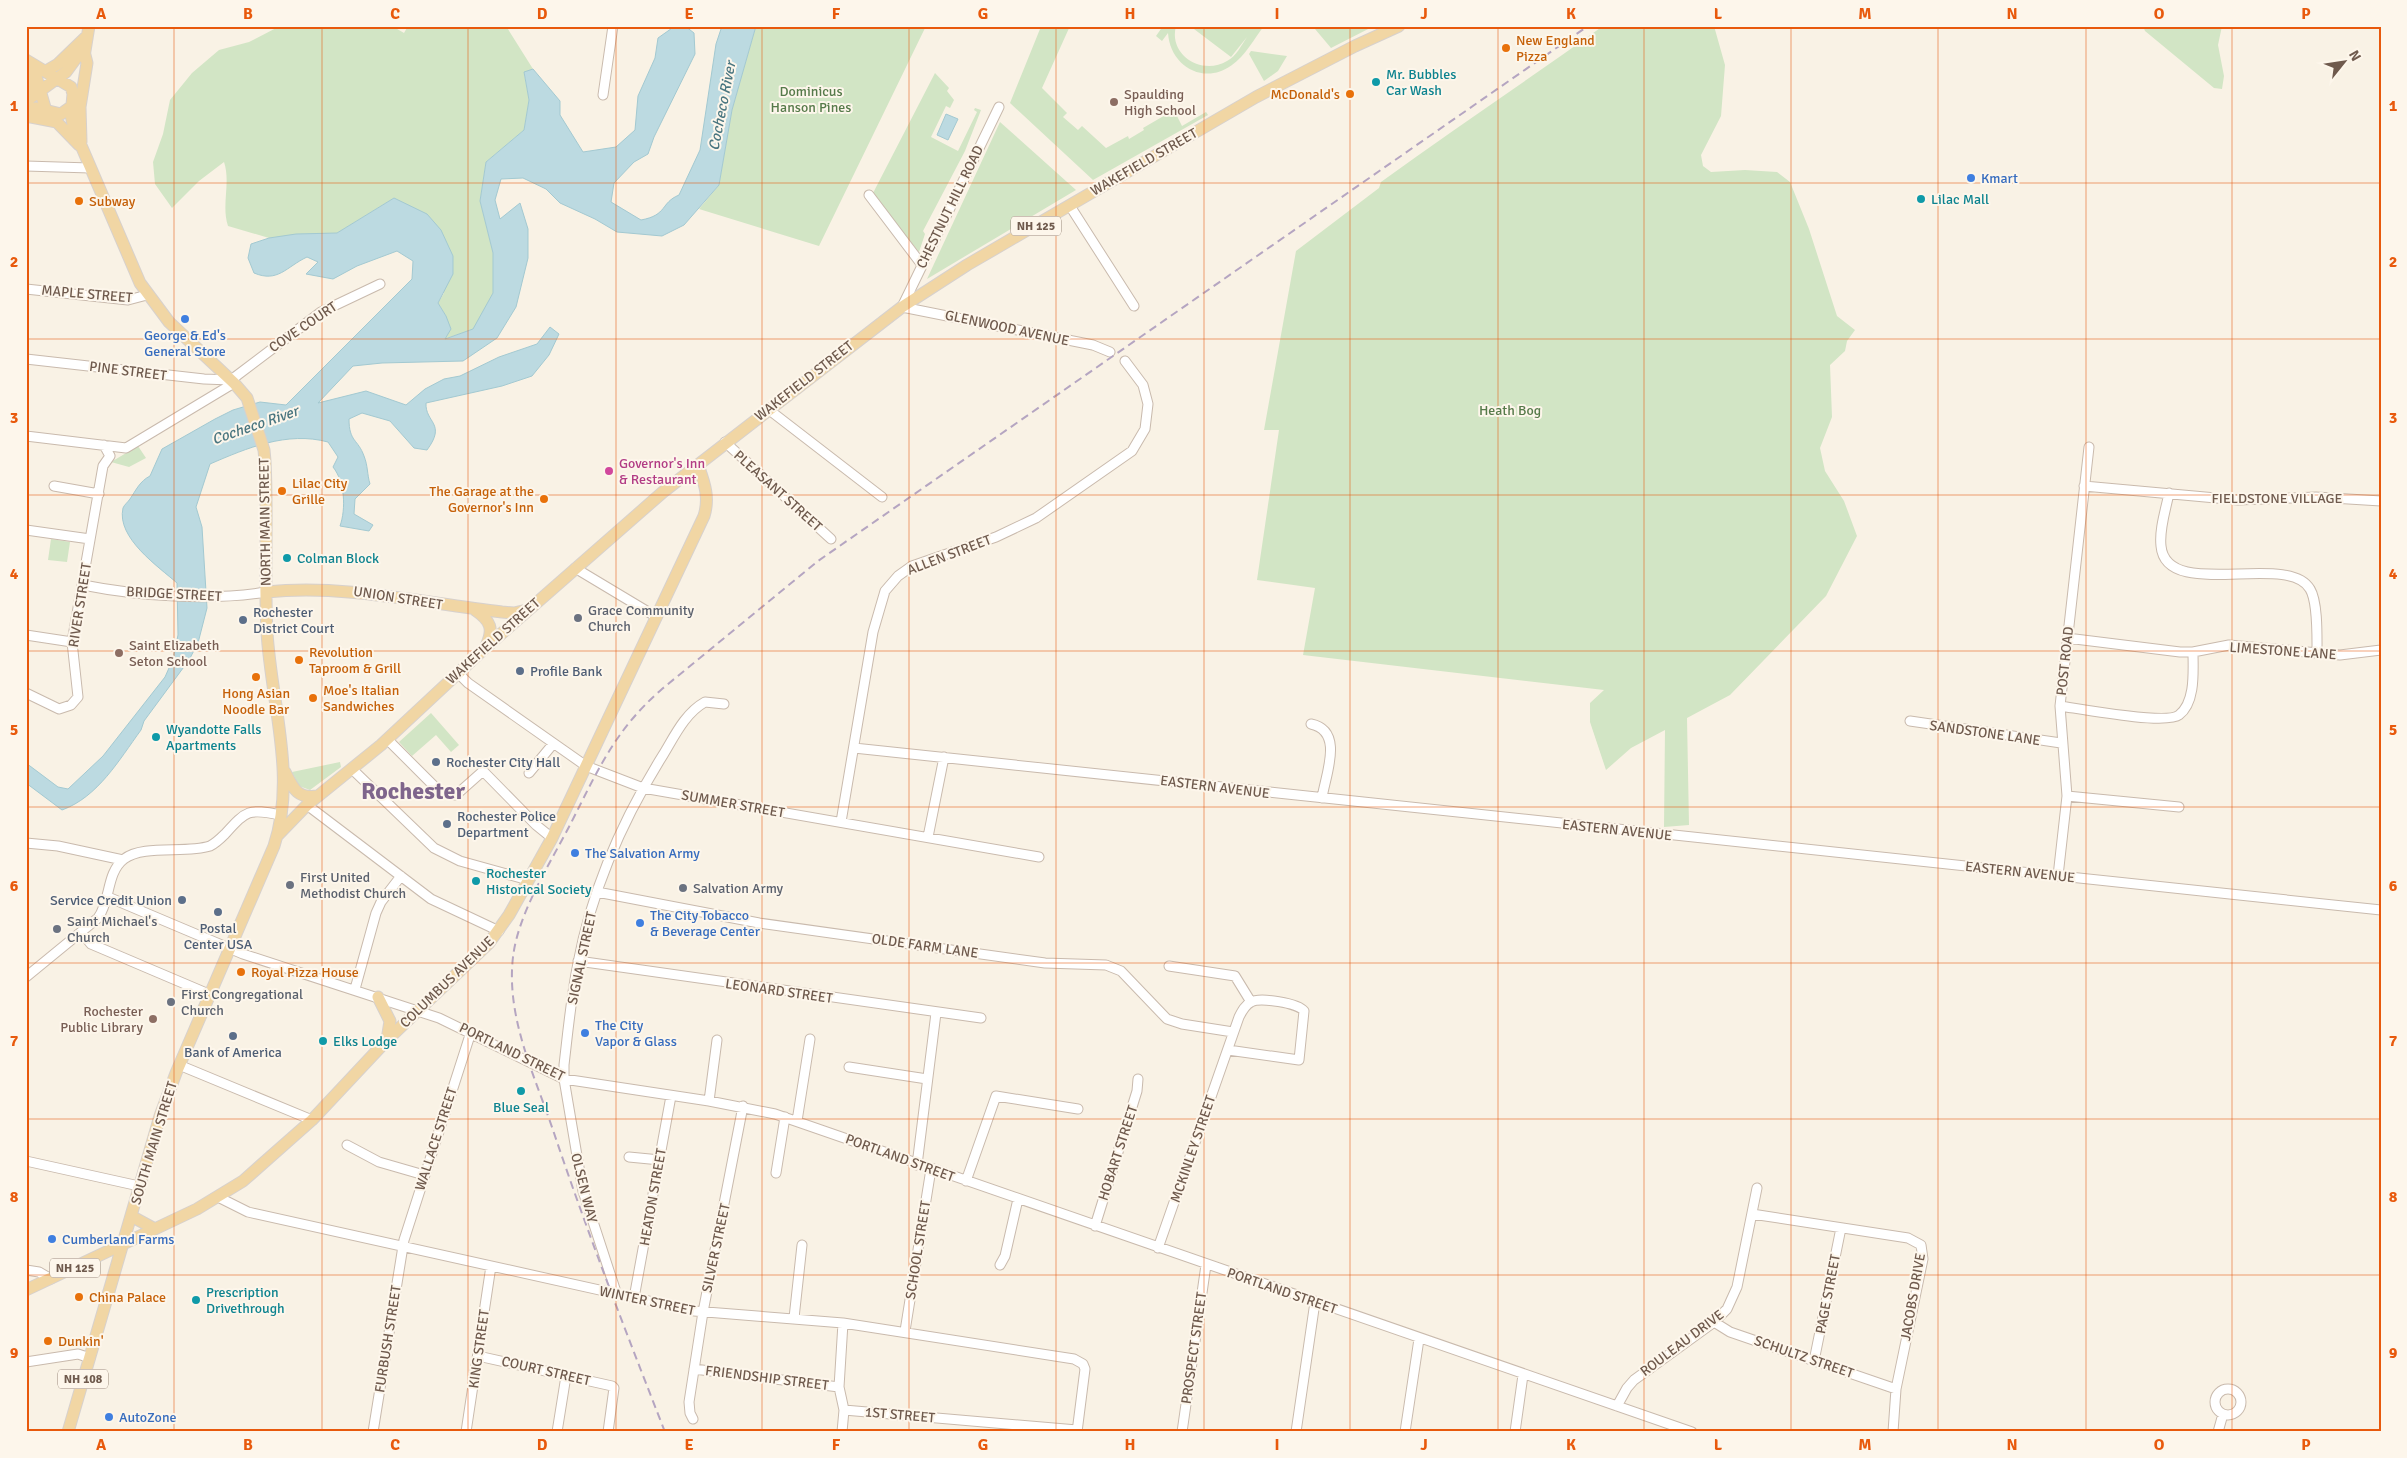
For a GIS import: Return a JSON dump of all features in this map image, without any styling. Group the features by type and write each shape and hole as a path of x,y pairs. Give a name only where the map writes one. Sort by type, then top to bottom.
{"main road":[{"name":"WAKEFIELD STREET","path":"278,835 308,804 387,739 575,568 725,442 902,306 938,282 1256,97 1355,46 1399,26"},
{"name":"NORTH MAIN STREET","path":"73,94 88,31"},
{"path":"46,71 58,64 88,31"},
{"name":"NORTH MAIN STREET","path":"80,146 82,129 80,107 87,63 84,51"},
{"path":"27,103 66,72 84,51"},
{"path":"27,64 46,71 67,84 73,94 72,106 61,114 36,108 27,103"},
{"path":"27,64 36,76 42,90 46,110"},
{"path":"27,64 30,89 27,103"},
{"name":"NORTH MAIN STREET","path":"72,106 74,129 80,146 147,295 184,338 232,381 249,403 264,450 269,653 284,770 278,835"},
{"name":"NORTH MAIN STREET","path":"46,110 80,146"},
{"path":"26,116 57,122"},
{"name":"COLUMBUS AVENUE","path":"26,1290 124,1246 218,1198 257,1169 312,1120 387,1040 482,951 499,931 552,838 706,508 706,489 698,465"},
{"name":"UNION STREET","path":"266,592 298,589 352,590 473,609 514,613 530,609"},
{"path":"473,609 487,619 491,627 490,637 485,648"},
{"path":"284,770 294,790 305,796 317,796"},
{"name":"SOUTH MAIN STREET","path":"68,1432 124,1246 139,1186 160,1116 179,1066 231,950 278,835"},
{"path":"378,997 390,1021 387,1040"},
{"path":"131,1216 155,1229"}],"street":[{"path":"603,95 612,26"},
{"name":"CHESTNUT HILL ROAD","path":"902,306 999,107"},
{"path":"26,166 90,168"},
{"path":"869,195 922,265"},
{"path":"1070,206 1134,306"},
{"name":"COVE COURT","path":"232,381 321,312 380,284"},
{"name":"MAPLE STREET","path":"26,289 128,300 147,295"},
{"name":"GLENWOOD AVENUE","path":"902,306 1094,345 1110,352"},
{"name":"PINE STREET","path":"26,359 232,381"},
{"name":"ALLEN STREET","path":"841,822 876,619 885,590 898,576 912,566 983,542 1036,518 1132,452 1144,429 1148,404 1143,385 1125,361"},
{"path":"104,445 110,456 126,448 232,381"},
{"path":"768,409 882,497"},
{"path":"26,436 126,448"},
{"name":"PLEASANT STREET","path":"725,442 831,539"},
{"name":"POST ROAD","path":"2058,876 2067,796 2061,743 2060,706 2089,447"},
{"name":"RIVER STREET","path":"26,693 54,708 66,707 75,702 79,690 72,642 103,466 110,456"},
{"path":"54,486 99,494"},
{"name":"FIELDSTONE VILLAGE","path":"2084,486 2238,500 2316,497 2381,501"},
{"path":"2169,493 2161,546 2167,560 2174,566 2192,572 2267,574 2299,579 2310,590 2313,599 2317,653"},
{"path":"26,530 90,539"},
{"path":"575,568 655,616"},
{"name":"BRIDGE STREET","path":"83,585 124,592 210,596 239,596 266,592"},
{"path":"26,634 72,642"},
{"name":"LIMESTONE LANE","path":"2067,638 2193,652 2229,645 2340,656 2381,650"},
{"path":"2060,706 2155,719 2172,719 2180,714 2188,700 2193,674 2193,652"},
{"name":"SUMMER STREET","path":"458,673 553,744 586,766 643,788 1039,857"},
{"name":"SIGNAL STREET","path":"564,1079 568,1031 578,961 598,892 614,848 643,788 690,713 704,702 724,704"},
{"name":"SANDSTONE LANE","path":"1910,721 2061,743"},
{"path":"1311,724 1322,727 1328,734 1330,772 1322,798"},
{"path":"387,739 436,788 445,793 456,795 483,771 536,825 552,838"},
{"path":"529,773 553,744"},
{"name":"EASTERN AVENUE","path":"854,748 2381,910"},
{"path":"928,837 944,757"},
{"path":"352,769 434,848 460,861 528,880"},
{"path":"2067,796 2179,807"},
{"path":"308,804 442,905 499,931"},
{"path":"26,977 81,932 102,912 108,897 111,880 123,860 139,852 200,848 213,845 240,816 251,810 280,815"},
{"path":"26,843 44,843 123,860"},
{"path":"355,990 376,913 381,902 402,876"},
{"name":"OLDE FARM LANE","path":"598,892 759,923 1038,962 1106,965 1121,971 1128,977 1167,1019 1182,1024 1233,1032"},
{"name":"PORTLAND STREET","path":"108,897 231,950 418,1010 471,1032 564,1079 709,1100 743,1106 785,1117 1419,1339 1692,1432"},
{"path":"81,932 91,944 211,995"},
{"name":"LEONARD STREET","path":"578,961 981,1018"},
{"path":"1169,966 1236,976 1251,1002 1263,1000 1296,1005 1302,1008 1305,1016 1299,1060 1228,1050"},
{"name":"MCKINLEY STREET","path":"1158,1248 1233,1032 1242,1010 1251,1002"},
{"path":"917,1164 936,1013"},
{"name":"WALLACE STREET","path":"402,1246 471,1032"},
{"path":"797,1121 810,1039"},
{"path":"709,1100 717,1040"},
{"path":"179,1066 312,1120"},
{"path":"849,1067 927,1079"},
{"name":"OLSEN WAY","path":"564,1079 583,1191 617,1295"},
{"name":"HOBART STREET","path":"1095,1226 1137,1091 1138,1079"},
{"name":"HEATON STREET","path":"634,1298 671,1096"},
{"path":"966,1181 996,1096 1011,1096 1078,1109"},
{"name":"SILVER STREET","path":"693,1419 689,1407 703,1312 720,1233 743,1106"},
{"path":"776,1173 785,1117"},
{"path":"347,1145 379,1162 424,1175"},
{"path":"629,1157 660,1160"},
{"path":"26,1161 139,1186"},
{"name":"SCHOOL STREET","path":"905,1331 931,1169"},
{"name":"ROULEAU DRIVE","path":"1617,1406 1634,1380 1714,1322 1727,1309 1737,1287 1757,1188"},
{"name":"WINTER STREET","path":"218,1198 248,1212 617,1295 703,1312 843,1322 1074,1359 1083,1364 1085,1376 1077,1431"},
{"path":"1000,1265 1005,1256 1018,1199"},
{"name":"JACOBS DRIVE","path":"1752,1214 1908,1238 1921,1245 1923,1259 1896,1389 1893,1432"},
{"name":"PAGE STREET","path":"1814,1361 1840,1228"},
{"path":"794,1318 802,1245"},
{"name":"FURBUSH STREET","path":"373,1432 402,1246"},
{"name":"PROSPECT STREET","path":"1182,1432 1206,1265"},
{"name":"KING STREET","path":"466,1432 491,1266"},
{"path":"26,1270 39,1272 51,1279"},
{"path":"1296,1432 1315,1302"},
{"path":"842,1432 844,1410 839,1387 843,1322"},
{"name":"SCHULTZ STREET","path":"1714,1322 1730,1332 1896,1389"},
{"path":"1406,1432 1419,1339"},
{"path":"26,1362 78,1354 90,1358"},
{"name":"COURT STREET","path":"478,1356 614,1388 608,1432"},
{"name":"FRIENDSHIP STREET","path":"694,1369 839,1387"},
{"path":"1515,1432 1523,1374"},
{"path":"557,1432 566,1376"},
{"name":"1ST STREET","path":"844,1410 1077,1431"},
{"path":"2218,1432 2223,1414"}],"green space":[{"path":"280,26 392,26 404,33 408,26 506,26 533,69 524,73 529,100 524,130 486,162 480,201 493,253 493,293 474,329 444,339 446,316 438,303 444,293 394,198 337,233 269,238 228,226 225,210 227,178 224,162 199,181 172,208 155,184 153,162 163,134 170,100 192,73 219,50 249,42"},
{"name":"Dominicus Hanson Pines","path":"756,26 926,26 819,246 699,209 719,185 732,110"},
{"path":"1045,26 1070,26 1042,88 1067,113 1063,117 1078,130 1082,126 1106,148 1128,136 1129,139 1144,130 1143,128 1174,110 1182,126 1206,112 1208,115 1093,180 1010,103 1040,29"},
{"path":"1163,26 1176,26 1175,37 1177,46 1182,54 1198,64 1208,66 1218,65 1230,59 1247,37 1231,57 1190,26 1264,26 1237,61 1221,71 1210,74 1200,73 1182,63 1170,45 1168,33 1162,41 1156,36"},
{"path":"1310,26 1374,26 1331,48 1315,29"},
{"name":"Heath Bog","path":"1603,26 1714,26 1725,65 1721,116 1701,155 1703,166 1711,172 1745,170 1777,172 1790,182 1809,229 1837,316 1855,330 1847,341 1845,351 1830,365 1832,417 1820,448 1825,471 1844,501 1857,536 1826,596 1730,695 1687,718 1689,825 1664,827 1665,730 1631,748 1606,770 1590,722 1590,703 1604,690 1303,655 1315,588 1257,580 1279,430 1264,430 1296,251 1379,188 1381,182"},
{"path":"2143,26 2222,26 2218,45 2224,76 2222,89 2214,88 2145,31"},
{"path":"1251,51 1287,56 1278,71 1264,81 1249,54"},
{"path":"935,73 949,88 947,91 954,100 950,108 946,106 931,137 958,151 977,112 974,110 975,108 981,110 965,151 923,231 925,234 919,252 872,195"},
{"path":"1000,122 1076,190 927,279"},
{"path":"138,446 146,458 129,467 111,462"},
{"path":"51,539 70,542 67,562 48,560"},
{"path":"431,713 459,745 451,752 436,735 412,756 399,742"},
{"path":"340,762 341,767 310,790 299,786 292,772"}],"water":[{"name":"Cocheco River","path":"675,26 685,26 694,33 695,54 654,137 648,154 634,162 614,183 611,202 641,220 656,215 673,198 679,195 700,150 716,44 722,26 756,26 732,110 719,185 684,225 662,236 617,232 595,219 560,203 546,189 523,178 501,179 495,200 500,219 520,203 528,229 528,258 516,307 497,338 463,361 382,363 353,366 318,403 366,391 406,405 425,389 444,379 460,376 499,357 537,344 550,327 559,334 549,355 532,376 502,386 426,403 435,429 433,441 427,450 414,448 390,421 362,413 349,419 350,432 362,450 370,484 355,499 354,514 373,525 369,531 340,526 344,504 340,480 333,467 338,457 328,442 313,439 282,440 238,452 210,464 196,507 202,527 207,608 198,643 189,660 144,721 141,730 116,765 97,787 86,796 62,810 26,783 26,763 58,787 68,789 103,756 165,677 173,659 178,635 177,583 150,560 132,541 123,519 123,508 141,483 150,476 162,449 233,410 260,402 286,405 412,279 413,261 397,251 357,266 333,279 306,274 318,262 307,257 276,275 262,276 254,273 248,258 251,244 269,238 296,234 337,233 394,198 427,214 441,230 453,256 453,274 438,303 451,329 445,339 473,329 493,293 493,253 480,201 486,162 524,130 529,100 524,72 533,69 560,101 560,115 583,152 616,147 635,130 638,96 655,58 658,38"},
{"path":"946,114 958,119 948,140 937,135"}],"railway":[{"path":"665,1432 593,1244 530,1066 518,1023 512,979 516,940 528,906 609,751 632,720 662,689 818,561 1588,26"}],"place":[{"name":"New England Pizza","path":"1506,48"},
{"name":"Mr. Bubbles Car Wash","path":"1376,82"},
{"name":"McDonald's","path":"1350,94"},
{"name":"Spaulding High School","path":"1114,102"},
{"name":"Kmart","path":"1971,178"},
{"name":"Lilac Mall","path":"1921,199"},
{"name":"Subway","path":"79,201"},
{"name":"George & Ed's General Store","path":"185,319"},
{"name":"Governor's Inn & Restaurant","path":"609,471"},
{"name":"Lilac City Grille","path":"282,491"},
{"name":"The Garage at the Governor's Inn","path":"544,499"},
{"name":"Colman Block","path":"287,558"},
{"name":"Grace Community Church","path":"578,618"},
{"name":"Rochester District Court","path":"243,620"},
{"name":"Saint Elizabeth Seton School","path":"119,653"},
{"name":"Revolution Taproom & Grill","path":"299,660"},
{"name":"Profile Bank","path":"520,671"},
{"name":"Hong Asian Noodle Bar","path":"256,677"},
{"name":"Moe's Italian Sandwiches","path":"313,698"},
{"name":"Wyandotte Falls Apartments","path":"156,737"},
{"name":"Rochester City Hall","path":"436,762"},
{"name":"Rochester Police Department","path":"447,824"},
{"name":"The Salvation Army","path":"575,853"},
{"name":"Rochester Historical Society","path":"476,881"},
{"name":"First United Methodist Church","path":"290,885"},
{"name":"Salvation Army","path":"683,888"},
{"name":"Service Credit Union","path":"182,900"},
{"name":"Postal Center USA","path":"218,912"},
{"name":"The City Tobacco & Beverage Center","path":"640,923"},
{"name":"Saint Michael's Church","path":"57,929"},
{"name":"Royal Pizza House","path":"241,972"},
{"name":"First Congregational Church","path":"171,1002"},
{"name":"Rochester Public Library","path":"153,1019"},
{"name":"The City Vapor & Glass","path":"585,1033"},
{"name":"Bank of America","path":"233,1036"},
{"name":"Elks Lodge","path":"323,1041"},
{"name":"Blue Seal","path":"521,1091"},
{"name":"Cumberland Farms","path":"52,1239"},
{"name":"China Palace","path":"79,1297"},
{"name":"Prescription Drivethrough","path":"196,1300"},
{"name":"Dunkin'","path":"48,1341"},
{"name":"AutoZone","path":"109,1417"}],"district":[{"name":"Rochester","path":"413,791"}]}
